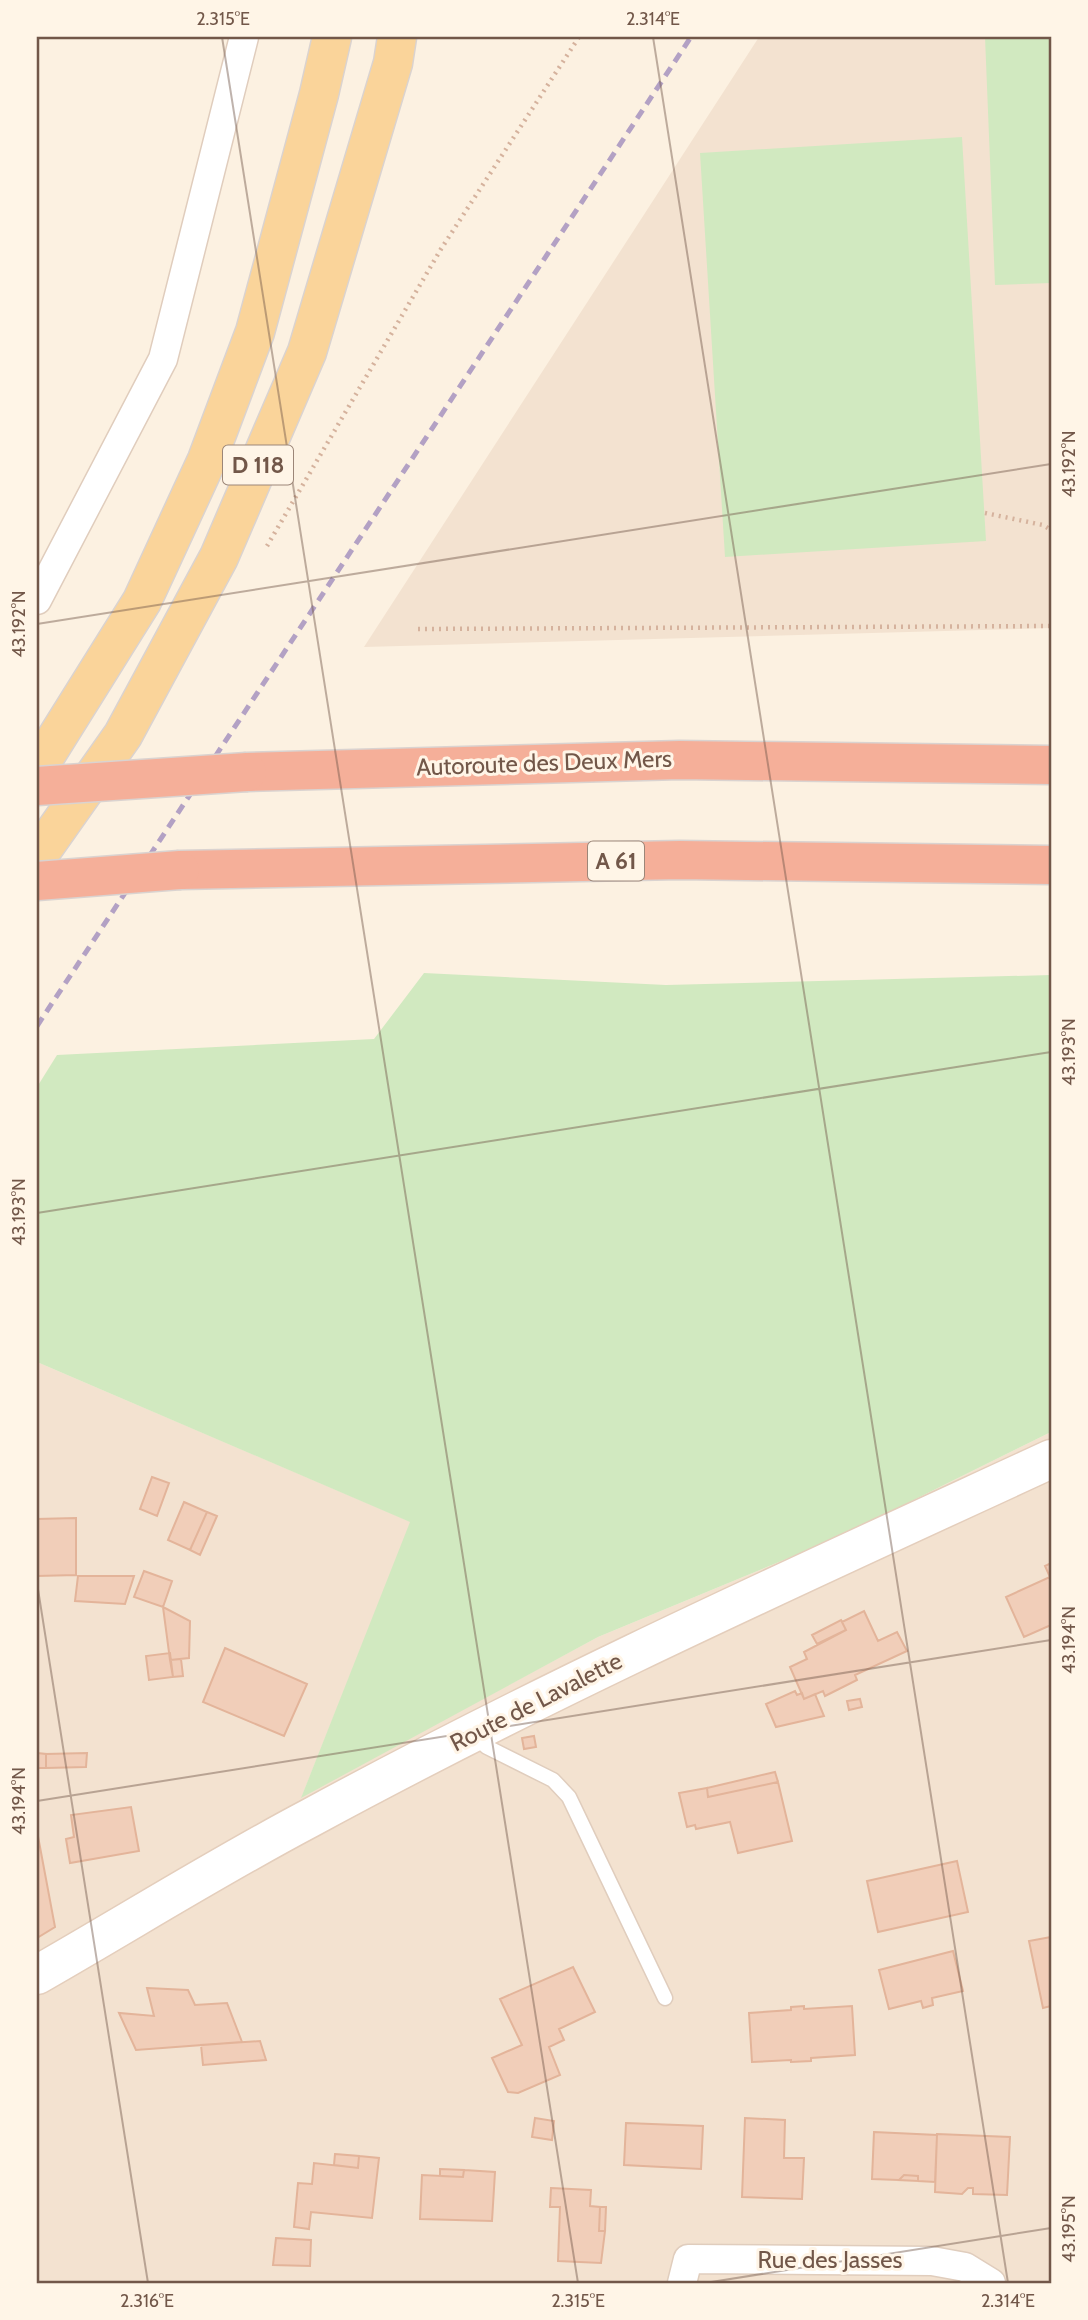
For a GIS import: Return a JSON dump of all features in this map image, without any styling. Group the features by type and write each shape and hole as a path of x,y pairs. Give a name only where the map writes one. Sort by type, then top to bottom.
{"highway":[{"name":"Autoroute des Deux Mers","path":"37,786 247,772 680,760 1051,765"},
{"name":"A 61","path":"37,881 180,870 680,860 1051,865"}],"main road":[{"name":"D 118","path":"37,769 142,601 207,460 255,332 332,37"},
{"name":"D 118","path":"37,857 123,736 219,557 307,352 393,63 397,37"},
{"name":"Route de Lavalette","path":"37,1975 308,1818 472,1734 637,1651 1051,1459"}],"street":[{"path":"37,600 163,359 244,37"},
{"name":"Rue des Jasses","path":"682,2283 688,2259 932,2261 965,2267 991,2283"}],"lane":[{"path":"472,1734 487,1746 553,1780 569,1797 665,1998"}],"path":[{"path":"264,551 440,249 579,37"},
{"path":"985,513 1043,525 1051,530"},
{"path":"418,629 1051,626"}],"shaded area":[{"path":"759,37 1051,37 1051,628 364,647"},
{"path":"37,1362 411,1522 302,1796 598,1637 837,1538 1051,1432 1051,2283 37,2283"}],"green space":[{"path":"985,37 1051,37 1051,283 995,285"},
{"path":"962,137 986,541 725,557 700,153"},
{"path":"424,973 666,985 1051,975 1051,1432 837,1538 598,1637 301,1798 410,1522 37,1362 37,1087 57,1055 374,1039"}],"building":[{"path":"152,1477 169,1483 157,1516 140,1509"},
{"path":"184,1502 207,1512 190,1550 168,1540"},
{"path":"207,1512 217,1516 200,1555 190,1550"},
{"path":"76,1518 76,1575 37,1576 37,1519"},
{"path":"1051,1563 1051,1625 1024,1637 1006,1597 1050,1577 1045,1566"},
{"path":"144,1571 172,1581 163,1607 134,1597"},
{"path":"78,1576 134,1576 125,1604 75,1601"},
{"path":"163,1607 190,1621 189,1658 170,1660"},
{"path":"864,1611 878,1641 897,1632 907,1651 855,1675 857,1680 825,1696 823,1691 804,1699 790,1667 807,1659 804,1652 846,1630 842,1622"},
{"path":"841,1620 846,1630 817,1644 812,1635"},
{"path":"225,1648 307,1684 284,1736 203,1702"},
{"path":"170,1653 173,1677 149,1680 146,1656"},
{"path":"181,1659 183,1676 173,1677 170,1660"},
{"path":"795,1691 797,1695 802,1693 804,1699 815,1694 824,1716 776,1727 766,1704"},
{"path":"860,1699 862,1707 849,1710 847,1701"},
{"path":"534,1736 536,1747 524,1749 522,1738"},
{"path":"37,1753 46,1754 46,1768 37,1768"},
{"path":"87,1753 86,1767 46,1768 46,1754"},
{"path":"775,1772 778,1782 708,1797 707,1788"},
{"path":"778,1782 792,1841 738,1853 730,1822 696,1829 695,1825 687,1827 679,1793 707,1788 708,1797"},
{"path":"131,1807 139,1851 70,1863 66,1839 74,1837 71,1815"},
{"path":"37,1831 55,1927 37,1938"},
{"path":"957,1861 968,1912 878,1932 867,1881"},
{"path":"1051,1937 1051,2006 1043,2008 1029,1941"},
{"path":"953,1951 963,1991 932,1998 933,2005 923,2008 921,2001 889,2009 879,1970"},
{"path":"573,1967 595,2012 559,2029 564,2040 549,2047 560,2075 518,2093 508,2092 492,2058 522,2045 500,1999"},
{"path":"147,1988 188,1990 195,2005 227,2003 242,2042 136,2050 119,2013 154,2016"},
{"path":"804,2006 804,2009 852,2006 855,2055 811,2058 811,2061 752,2062 749,2013 791,2010 791,2007"},
{"path":"260,2041 266,2060 203,2065 201,2045"},
{"path":"535,2118 554,2121 552,2140 532,2137"},
{"path":"745,2118 785,2120 784,2158 804,2158 802,2199 742,2197"},
{"path":"626,2123 703,2126 701,2169 624,2165"},
{"path":"874,2132 937,2135 935,2182 918,2181 918,2176 904,2175 899,2180 872,2179"},
{"path":"937,2134 1010,2137 1007,2195 973,2194 973,2188 968,2188 962,2194 935,2192"},
{"path":"335,2154 359,2156 358,2168 334,2165"},
{"path":"359,2156 379,2158 372,2218 311,2212 309,2229 294,2227 298,2183 312,2184 314,2163 358,2168"},
{"path":"440,2169 464,2170 463,2177 440,2176"},
{"path":"464,2170 495,2172 492,2221 420,2219 422,2175 463,2177"},
{"path":"904,2175 918,2176 918,2181 899,2180"},
{"path":"551,2188 591,2190 590,2206 600,2207 599,2231 605,2231 601,2263 558,2261 560,2207 550,2207"},
{"path":"600,2207 606,2207 605,2231 599,2231"},
{"path":"276,2238 311,2240 310,2266 273,2265"}],"railway":[{"path":"37,1026 691,37"}]}
